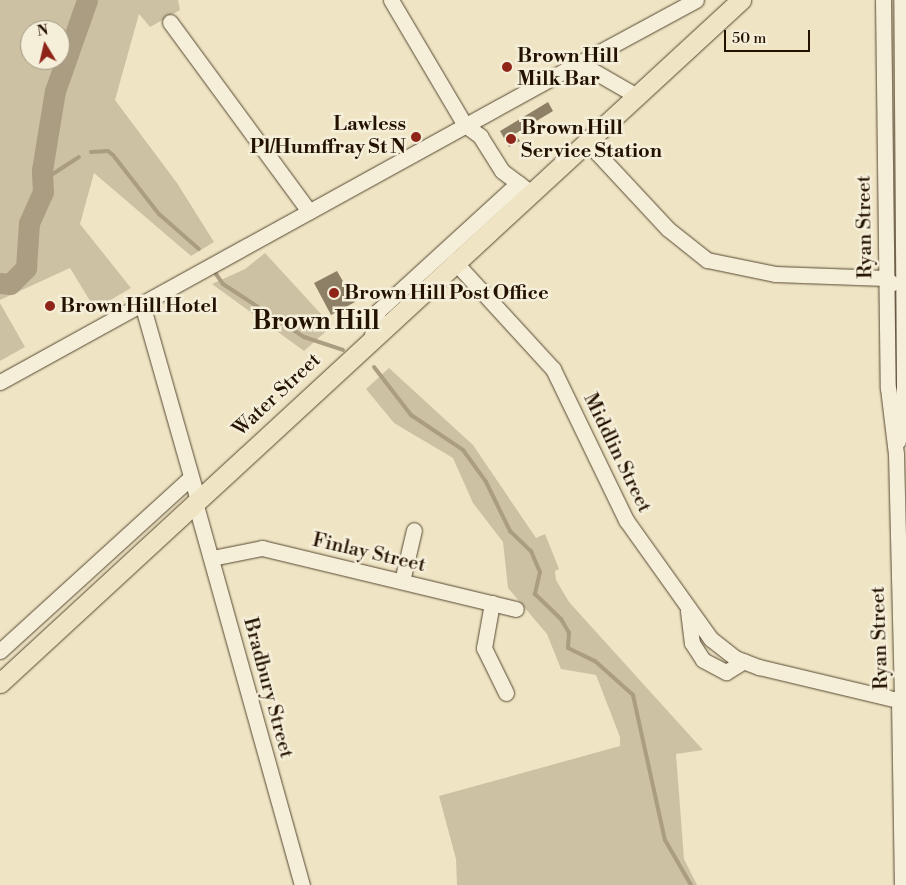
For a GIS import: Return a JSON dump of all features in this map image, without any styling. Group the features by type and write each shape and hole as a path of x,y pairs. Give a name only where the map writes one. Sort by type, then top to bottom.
{"main road":[{"name":"Water Street","path":"0,683 454,261 524,188 586,141 741,0"}],"street":[{"path":"370,339 378,311 524,188 502,171 480,136 465,125 392,0"},
{"path":"0,382 465,125 696,0"},
{"name":"Ryan Street","path":"883,0 888,399 902,510 902,885"},
{"name":"Ryan Street","path":"896,454 903,397 904,198 900,0"},
{"path":"170,22 309,211"},
{"path":"566,70 590,69 637,96"},
{"path":"902,134 906,149"},
{"path":"586,141 668,230 707,260 775,274 885,278 890,282 903,282"},
{"name":"Middlin Street","path":"454,261 553,369 626,520 688,610 718,645 744,662"},
{"name":"Bradbury Street","path":"142,304 302,885"},
{"path":"888,399 895,405 903,397"},
{"path":"19,666 1,650 191,477"},
{"path":"402,581 414,530"},
{"name":"Finlay Street","path":"212,558 262,548 516,609"},
{"path":"492,603 484,648 506,693"},
{"path":"50,605 66,622"},
{"path":"688,610 692,643 703,660 724,672 744,662 902,701"}],"shaded area":[{"path":"0,0 178,0 180,10 150,27 139,14 115,100 177,183 214,242 191,256 94,173 80,224 131,288 95,309 70,268 0,300"},
{"path":"265,253 332,326 304,351 212,284 245,269"},
{"path":"0,303 25,347 0,361"},
{"path":"389,368 473,445 536,538 545,534 559,569 555,571 556,580 569,602 703,750 676,754 684,859 697,885 457,885 456,859 439,796 620,746 620,737 596,675 561,669 547,634 508,588 503,542 473,503 453,458 394,423 366,389"}],"building":[{"path":"548,102 553,111 515,134 520,141 509,147 500,131"},
{"name":"Brown Hill Post Office","path":"337,271 355,302 331,315 314,283"}],"waterway":[{"path":"0,283 10,284 26,268 29,223 43,192 42,170 55,91 87,0"},
{"path":"91,152 108,151 113,155 159,214 199,249"},
{"path":"42,181 79,157"},
{"path":"216,274 223,284 304,337 343,350"},
{"path":"374,367 411,415 463,450 486,482 510,531 531,551 540,572 535,594 561,619 569,633 568,648 595,661 633,695 665,840 691,885"}],"place":[{"name":"Brown Hill Milk Bar","path":"507,67"},
{"name":"Lawless Pl/Humffray St N","path":"416,137"},
{"name":"Brown Hill Service Station","path":"511,139"},
{"name":"Brown Hill Post Office","path":"334,293"},
{"name":"Brown Hill Hotel","path":"50,306"}],"district":[{"name":"Brown Hill","path":"316,322"}]}
